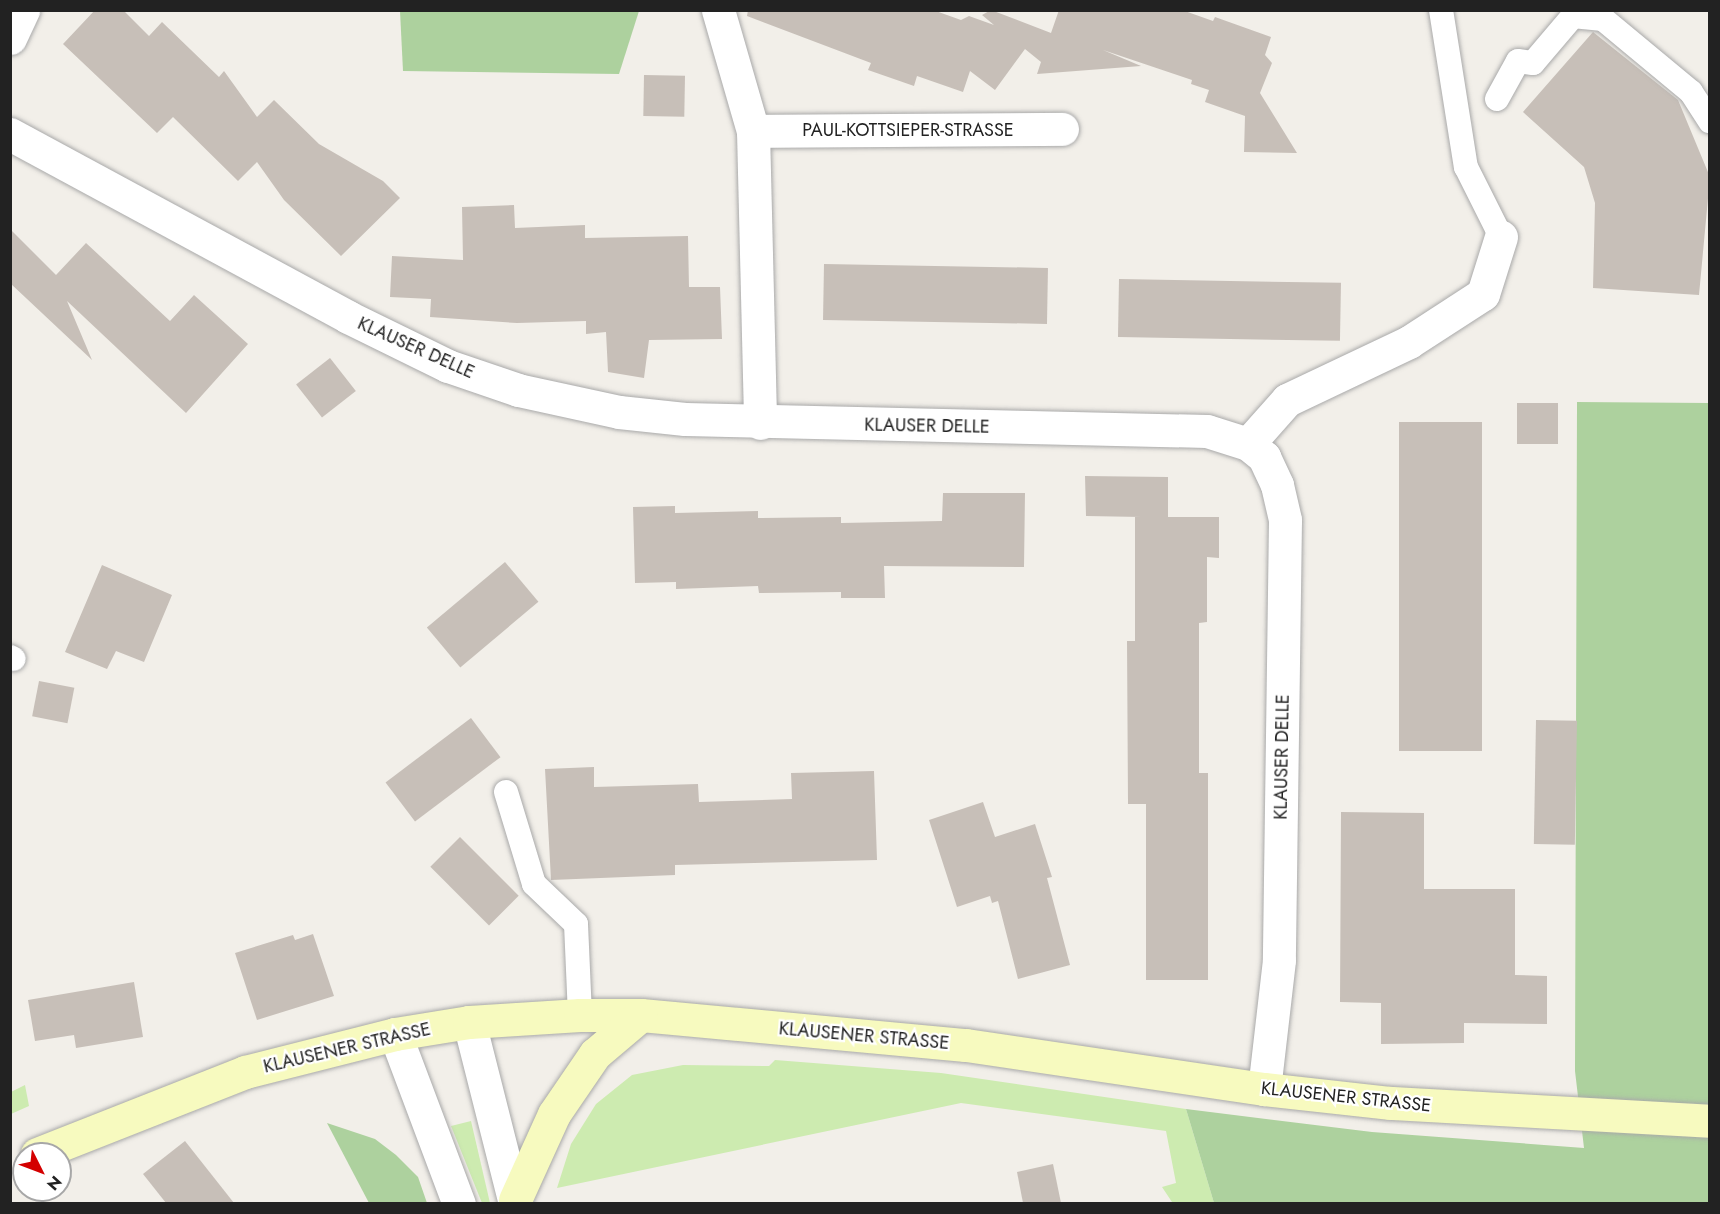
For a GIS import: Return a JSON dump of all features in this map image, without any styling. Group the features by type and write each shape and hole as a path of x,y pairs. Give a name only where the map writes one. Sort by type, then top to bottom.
{"main road":[{"name":"KLAUSENER STRASSE","path":"67,1142 245,1072 395,1034 469,1022 580,1015 641,1015 966,1045 1264,1089 1391,1103 1710,1121"},
{"path":"515,1202 554,1114 595,1054 641,1015"}],"street":[{"path":"10,38 23,10"},
{"path":"718,10 753,131 760,423"},
{"name":"PAUL-KOTTSIEPER-STRASSE","path":"753,131 1062,129"},
{"name":"KLAUSER DELLE","path":"10,134 338,311 448,366 518,390 619,412 760,423 1207,431 1248,444 1264,457 1277,485 1285,520 1279,960 1264,1089"},
{"path":"1248,444 1287,400 1409,342 1483,294 1501,237"},
{"path":"469,1022 515,1202"},
{"path":"395,1034 459,1203"}],"lane":[{"path":"1441,10 1466,167 1501,237"},
{"path":"1497,99 1518,61 1533,63 1573,16 1603,19 1691,92 1710,121"},
{"path":"506,792 534,884 576,924 580,1015"}],"green space":[{"path":"400,10 639,11 619,74 403,71"},
{"path":"1577,402 1709,403 1709,1203 1214,1203 1186,1109 1372,1132 1584,1148 1575,1071"},
{"path":"775,1060 941,1073 1186,1109 1214,1203 1172,1202 1162,1187 1176,1183 1166,1131 961,1103 557,1188 571,1144 596,1104 632,1075 683,1065 769,1066"},
{"path":"25,1085 29,1106 11,1114 11,1092"},
{"path":"471,1121 490,1203 482,1203 451,1126"},
{"path":"327,1123 375,1139 396,1155 418,1177 427,1203 369,1203"}],"building":[{"path":"95,10 123,10 149,36 162,22 219,77 224,71 257,117 274,100 319,144 383,181 400,198 341,256 284,200 257,162 238,181 173,117 157,133 63,44"},
{"path":"748,10 933,10 961,20 969,16 994,25 982,15 991,10 1051,33 1059,10 1182,10 1213,21 1215,17 1271,37 1265,55 1272,63 1260,93 1297,153 1244,152 1245,116 1205,102 1209,90 1191,84 1192,80 1103,50 1141,66 1037,74 1041,62 1025,49 995,90 970,71 963,92 917,76 914,86 868,70 871,63 747,16"},
{"path":"1593,32 1678,100 1710,177 1699,295 1593,288 1595,203 1584,167 1523,112"},
{"path":"644,75 685,76 684,117 643,116"},
{"path":"514,205 515,228 585,225 585,238 688,236 689,287 720,287 722,339 649,340 644,378 608,372 606,332 586,334 586,321 517,323 430,317 431,299 390,297 392,256 463,260 462,207"},
{"path":"10,229 56,275 86,243 170,321 194,295 248,344 186,413 67,301 92,360 10,283"},
{"path":"824,264 1048,268 1047,324 823,320"},
{"path":"1119,279 1341,283 1340,341 1118,337"},
{"path":"330,358 356,391 322,418 296,384"},
{"path":"1517,403 1558,403 1558,444 1517,444"},
{"path":"1399,422 1482,422 1482,751 1399,751"},
{"path":"1085,476 1168,477 1168,517 1219,517 1219,558 1207,557 1207,622 1199,623 1199,773 1208,773 1208,980 1146,980 1146,804 1128,804 1127,641 1135,641 1135,517 1142,517 1086,516"},
{"path":"943,493 1025,493 1024,567 884,566 885,598 841,598 841,592 759,593 758,586 676,589 676,582 635,583 633,507 675,506 675,513 758,511 758,518 841,517 841,523 942,521"},
{"path":"505,562 538,602 460,667 427,628"},
{"path":"102,565 172,595 144,662 116,651 107,669 65,652"},
{"path":"39,681 74,688 67,723 32,716"},
{"path":"471,718 500,757 415,822 386,782"},
{"path":"1536,720 1577,721 1575,845 1534,844"},
{"path":"594,767 594,787 698,784 699,802 792,799 791,773 874,771 877,860 675,865 675,875 551,880 545,769"},
{"path":"983,802 995,837 1035,824 1052,877 1047,878 1070,965 1018,979 998,901 992,903 990,896 957,907 929,820"},
{"path":"1341,812 1424,813 1424,889 1515,889 1515,975 1547,976 1547,1024 1464,1023 1464,1043 1381,1044 1381,1003 1340,1002"},
{"path":"460,837 519,896 489,925 430,867"},
{"path":"313,934 334,996 257,1020 235,953 293,935 295,940"},
{"path":"134,982 143,1037 76,1048 74,1035 35,1041 28,1000"},
{"path":"185,1141 234,1203 166,1203 143,1174"},
{"path":"1053,1164 1061,1203 1023,1203 1017,1172"}]}
